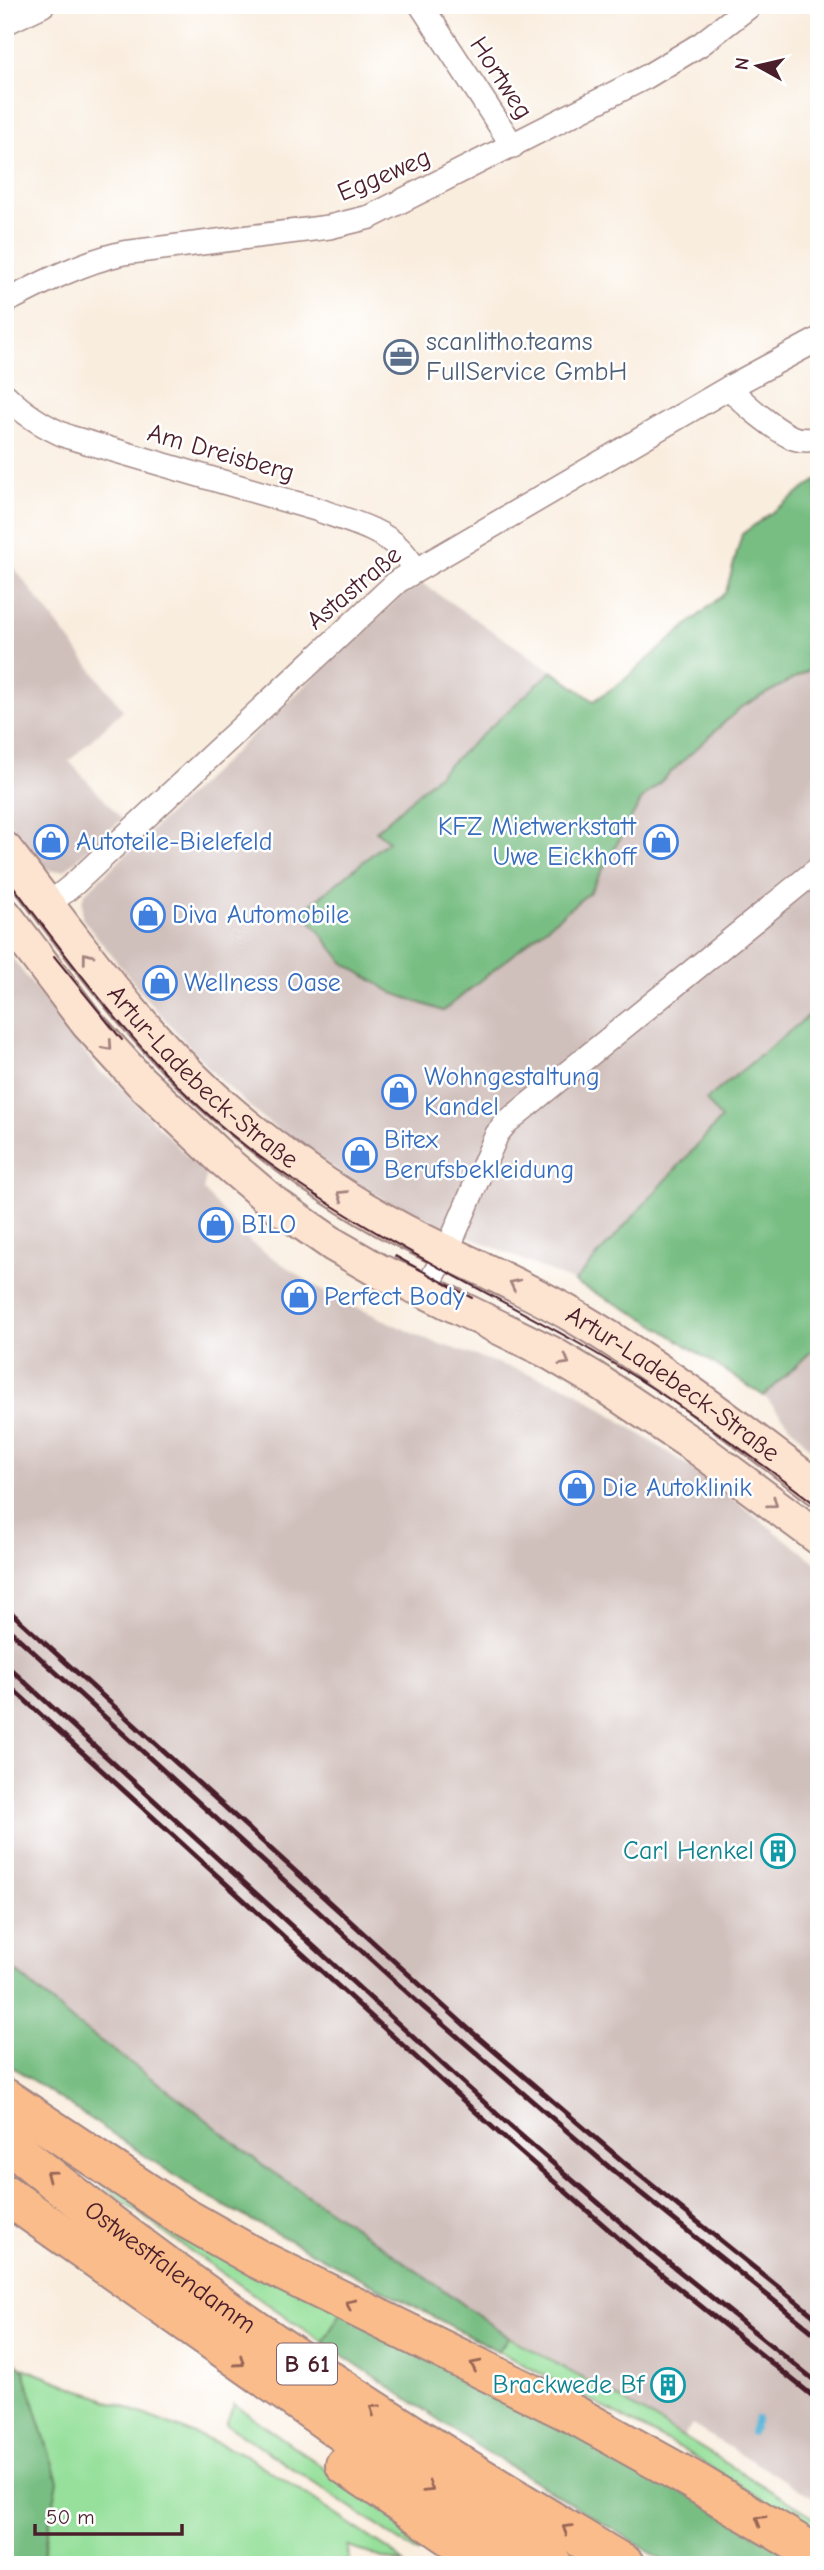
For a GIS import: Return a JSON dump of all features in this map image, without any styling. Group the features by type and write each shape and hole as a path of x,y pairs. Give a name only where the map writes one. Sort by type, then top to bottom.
{"highway":[{"path":"5,2098 182,2216 258,2259 573,2414 694,2481 819,2556"},
{"name":"Ostwestfalendamm","path":"5,2141 268,2337 404,2429 625,2565"},
{"path":"5,2196 66,2259 213,2372 354,2472 493,2565"},
{"name":"Ostwestfalendamm","path":"5,2196 369,2451 553,2565"}],"street":[{"path":"5,23 43,5"},
{"name":"Hortweg","path":"421,5 513,146"},
{"name":"Eggeweg","path":"5,302 63,272 122,253 355,222 388,209 685,55 751,5"},
{"name":"Astastraße","path":"48,905 74,884 398,581 730,387 819,339"},
{"path":"730,387 738,398 791,437 807,441 819,439"},
{"name":"Am Dreisberg","path":"5,395 24,413 69,438 319,510 358,525 399,547 416,570"},
{"name":"Artur-Ladebeck-Straße","path":"5,849 146,1032 246,1125 341,1195 401,1229 540,1297 608,1337 819,1489"},
{"path":"425,1292 447,1251 497,1134 508,1122 819,868"},
{"name":"Artur-Ladebeck-Straße","path":"5,915 88,1024 140,1081 222,1159 275,1204 334,1245 379,1271 549,1352 593,1378 698,1448 819,1538"}],"shaded area":[{"path":"5,556 123,710 69,761 122,819 65,870 46,869 5,816"},
{"path":"423,584 552,671 376,832 389,841 590,892 642,799 740,708 811,669 819,669 819,1007 706,1100 721,1118 574,1282 390,1203 312,1155 261,1117 214,1074 146,998 82,918 82,900 86,892 400,596"},
{"path":"5,949 100,1072 117,1083 206,1176 203,1190 251,1243 324,1292 425,1339 569,1387 702,1475 819,1565 819,2501 692,2425 684,2436 509,2337 358,2229 262,2165 73,2021 5,1962"},
{"path":"819,1344 819,1458 764,1396"}],"green space":[{"path":"817,480 819,669 811,669 740,708 642,799 590,892 443,1011 393,993 344,963 303,911 388,841 376,831 552,671 594,701 624,680 726,592 742,534"},
{"path":"819,1007 819,1344 764,1396 646,1319 574,1282 721,1119 706,1100"},
{"path":"5,1962 73,2021 191,2107 262,2165 358,2229 509,2337 498,2351 204,2195 5,2062"},
{"path":"76,2164 342,2311 323,2342 166,2234"},
{"path":"342,2311 504,2387 808,2565 671,2565 482,2449 323,2342"},
{"path":"509,2337 644,2413 819,2520 819,2534 678,2447 498,2351"},
{"path":"5,2353 23,2368 58,2481 41,2565 5,2565 9,2516 5,2494"},
{"path":"23,2368 247,2456 389,2550 406,2565 348,2547 349,2565 41,2565 58,2481"},
{"path":"234,2404 427,2541 418,2553 226,2424"}],"waterway":[{"path":"752,2433 757,2418"}],"tram line":[{"path":"5,875 88,984 147,1054 212,1118 247,1147 286,1176 367,1227 578,1343 641,1381 731,1442 819,1507"},
{"path":"54,956 122,1040"},
{"path":"395,1256 472,1298"}],"railway":[{"path":"5,1607 472,2032 626,2164 819,2320"},
{"path":"5,1626 422,2006 617,2174 819,2337"},
{"path":"5,1664 509,2125 648,2246 819,2384"},
{"path":"5,1682 500,2134 641,2258 819,2401"}],"place":[{"name":"scanlitho.teams FullService GmbH","path":"401,357"},
{"name":"Autoteile-Bielefeld","path":"51,842"},
{"name":"KFZ Mietwerkstatt Uwe Eickhoff","path":"661,842"},
{"name":"Diva Automobile","path":"148,915"},
{"name":"Wellness Oase","path":"160,983"},
{"name":"Wohngestaltung Kandel","path":"399,1092"},
{"name":"Bitex Berufsbekleidung","path":"360,1155"},
{"name":"BILO","path":"216,1225"},
{"name":"Perfect Body","path":"299,1297"},
{"name":"Die Autoklinik","path":"577,1488"},
{"name":"Carl Henkel","path":"778,1851"},
{"name":"Brackwede Bf","path":"668,2385"}]}
